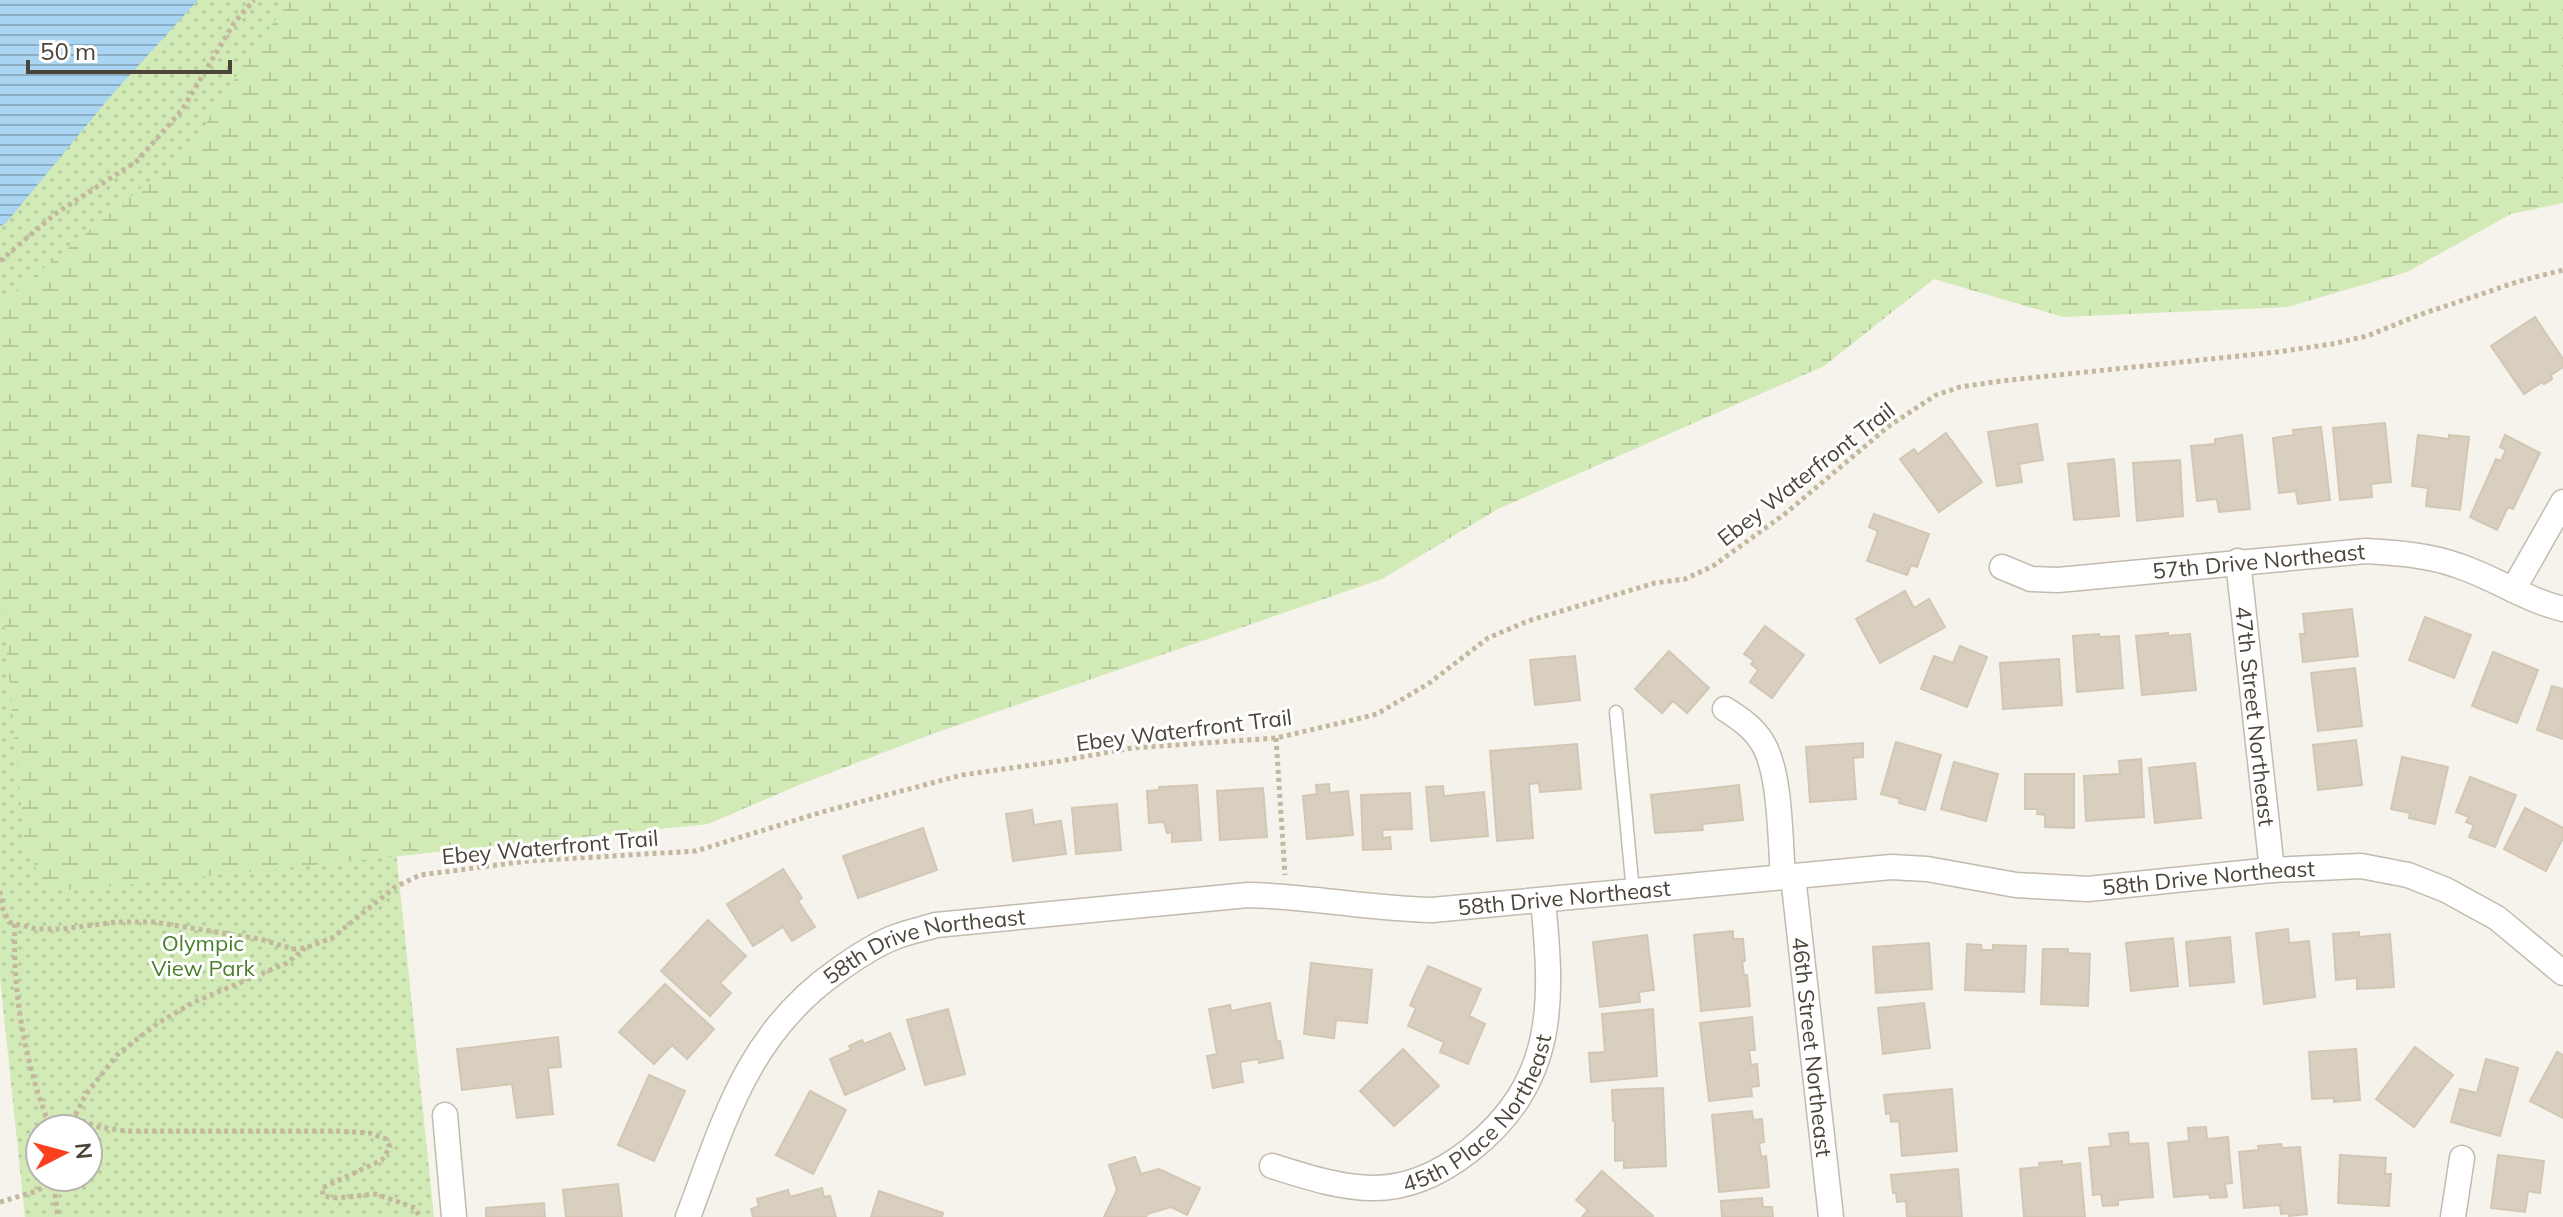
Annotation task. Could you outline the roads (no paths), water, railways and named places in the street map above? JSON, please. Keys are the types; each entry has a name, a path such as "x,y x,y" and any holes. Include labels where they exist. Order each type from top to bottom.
{"street":[{"path":"2513,590 2563,502"},
{"name":"57th Drive Northeast","path":"2002,567 2031,579 2058,580 2366,551 2410,553 2459,566 2563,609"},
{"name":"47th Street Northeast","path":"2238,561 2272,870"},
{"name":"46th Street Northeast","path":"1725,709 1750,726 1762,741 1773,773 1831,1217"},
{"name":"58th Drive Northeast","path":"688,1217 725,1118 750,1065 775,1027 817,985 860,954 895,937 936,925 1248,895 1284,896 1386,909 1432,910 1891,867 1927,869 2016,885 2088,889 2272,870 2361,866 2408,875 2446,890 2497,918 2563,973"},
{"name":"45th Place Northeast","path":"1272,1166 1320,1181 1373,1188 1408,1184 1450,1165 1489,1135 1516,1105 1540,1054 1548,1009 1549,961 1543,901"},
{"path":"445,1115 454,1217"},
{"path":"2453,1217 2462,1158"}],"lane":[{"path":"1616,712 1633,892"}],"water":[{"path":"0,0 198,0 110,97 6,223 0,226"}],"park label":[{"name":"Olympic View Park","path":"203,956"}]}
